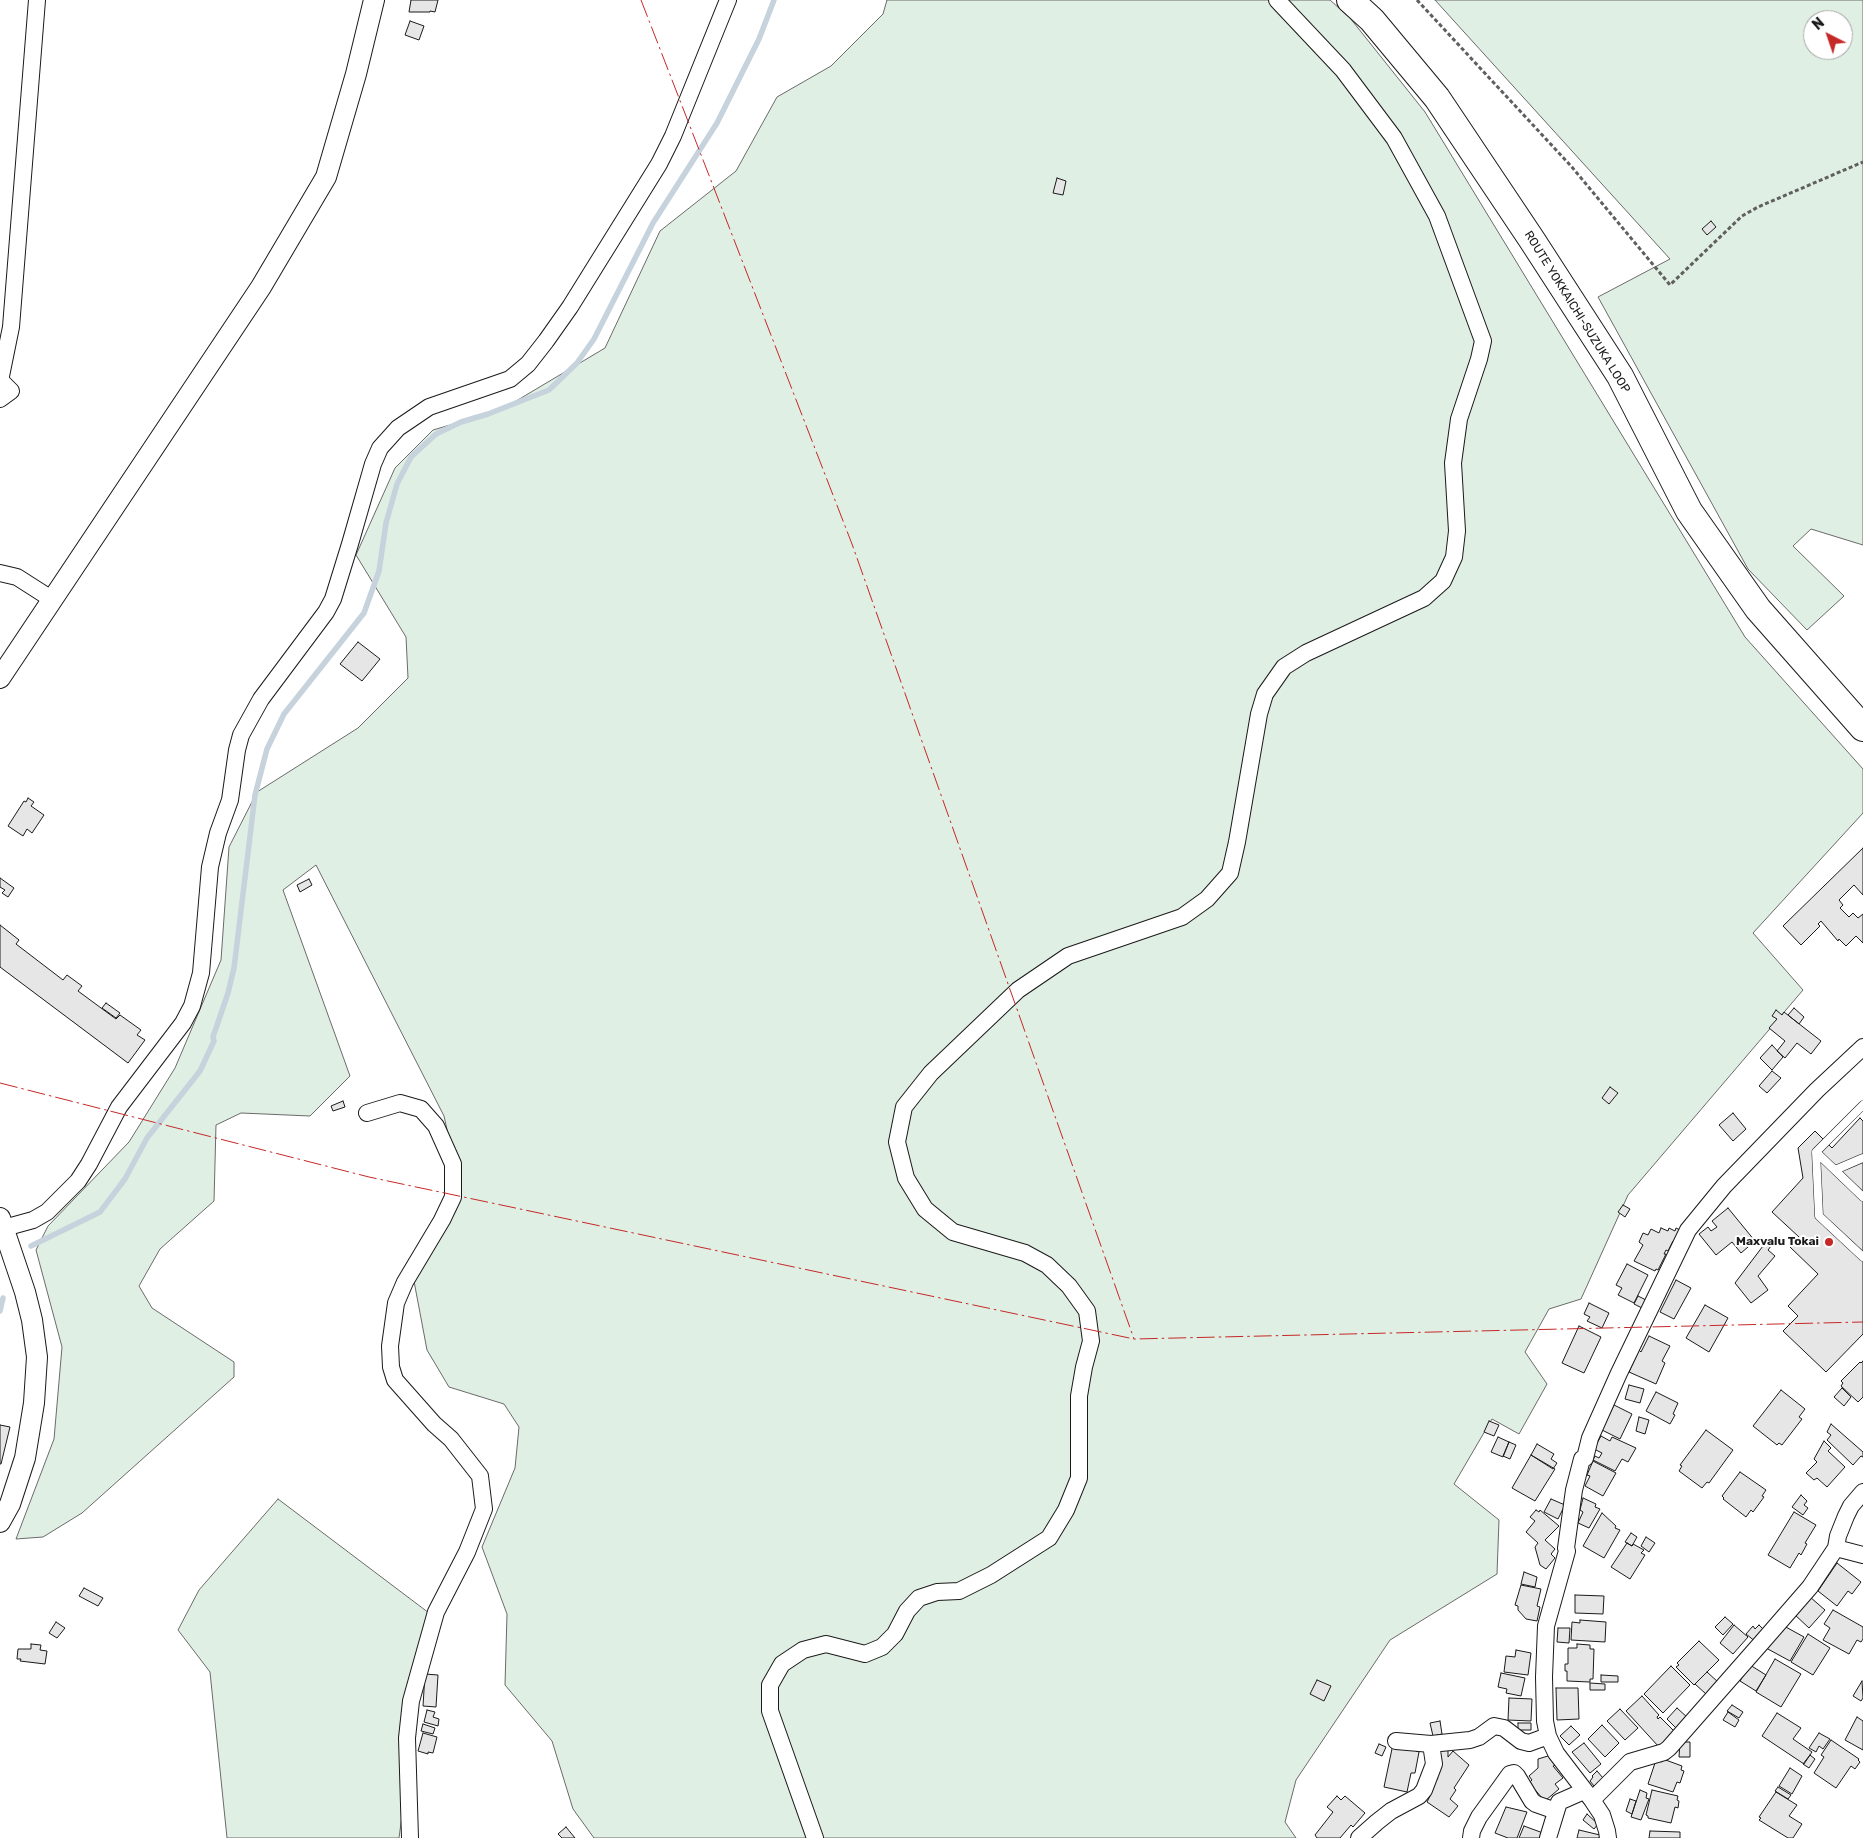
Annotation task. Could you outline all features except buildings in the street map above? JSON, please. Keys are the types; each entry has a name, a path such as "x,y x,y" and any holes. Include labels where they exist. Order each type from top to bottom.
{"main road":[{"name":"ROUTE YOKKAICHI-SUZUKA LOOP","path":"1350,0 1372,20 1437,98 1527,232 1620,376 1689,511 1758,609 1863,728"}],"street":[{"path":"0,399 11,391 0,380 11,327 37,0"},
{"path":"0,678 261,287 326,177 356,74 374,0"},
{"path":"0,1522 10,1504 25,1458 34,1403 37,1357 32,1320 25,1292 2,1223 33,1220 47,1212 78,1181 119,1107 183,1023 192,1006 201,973 210,867 218,833 230,800 241,735 261,699 326,612 350,544 372,464 380,448 398,428 429,408 510,379 528,364 546,341 659,164 673,136 728,0"},
{"path":"815,1838 770,1711 770,1685 782,1664 803,1650 826,1644 865,1654 882,1647 895,1634 907,1611 919,1598 937,1592 959,1591 991,1576 1048,1538 1066,1510 1079,1478 1079,1396 1091,1341 1087,1311 1069,1286 1048,1265 1024,1253 954,1232 925,1209 906,1178 897,1142 904,1107 931,1073 1018,990 1068,956 1182,917 1207,899 1230,873 1259,714 1265,694 1284,667 1306,653 1424,598 1443,582 1454,557 1457,531 1454,464 1459,419 1483,341 1437,216 1394,138 1343,70 1277,0"},
{"path":"0,573 17,577 53,600"},
{"path":"1608,1838 1602,1815 1556,1753 1548,1736 1545,1721 1546,1626 1567,1550 1574,1490 1582,1458 1585,1458 1590,1438 1619,1373 1688,1230 1724,1186 1863,1047"},
{"path":"367,1113 400,1102 421,1109 436,1126 453,1164 453,1197 442,1220 404,1282 396,1303 390,1346 391,1367 395,1380 434,1424 451,1439 480,1476 484,1509 467,1552 436,1612 411,1701 407,1738 410,1838"},
{"path":"1548,1838 1559,1802 1588,1795 1630,1762 1664,1752 1669,1748 1810,1587 1836,1548 1838,1536 1846,1516 1856,1499 1863,1492"},
{"path":"1836,1548 1863,1555"},
{"path":"1396,1740 1432,1744 1470,1740 1479,1737 1494,1726 1504,1728 1521,1741 1528,1743 1548,1736"},
{"path":"1359,1838 1391,1811 1419,1796 1424,1790 1434,1764 1432,1744"},
{"path":"1471,1838 1472,1831 1480,1817 1510,1774 1514,1773 1517,1776 1532,1801 1556,1811"}],"lane":[{"path":"1863,1105 1816,1152 1819,1216 1863,1257"},
{"path":"1816,1152 1863,1197"},
{"path":"1835,1170 1863,1158"}],"path":[{"path":"1417,0 1571,166 1670,285 1742,216 1758,207 1863,162"}],"green space":[{"path":"887,0 1330,0 1350,18 1425,112 1745,637 1863,769 1863,813 1753,933 1803,990 1628,1195 1581,1299 1549,1309 1525,1352 1547,1384 1519,1434 1492,1419 1454,1484 1499,1520 1497,1574 1390,1640 1296,1780 1285,1822 1296,1838 594,1838 573,1809 552,1741 505,1685 507,1614 482,1547 515,1468 519,1427 504,1404 449,1387 427,1350 410,1260 458,1179 444,1116 316,865 283,890 350,1076 310,1116 241,1113 216,1125 214,1201 160,1249 139,1286 152,1308 234,1362 234,1377 82,1513 43,1537 16,1539 54,1439 62,1347 36,1250 48,1226 129,1142 175,1068 221,960 229,847 257,792 358,728 408,678 406,637 356,555 395,468 433,430 501,410 605,348 660,231 736,171 777,97 831,66 883,14"},
{"path":"1435,0 1863,0 1863,545 1811,529 1793,546 1844,596 1807,630 1748,569 1598,297 1670,259"},
{"path":"278,1499 429,1613 399,1838 227,1838 210,1672 178,1630 199,1590"}],"waterway":[{"path":"31,1246 100,1212 125,1179 147,1138 200,1071 214,1041 213,1037 228,993 234,968 255,795 267,749 284,714 364,613 379,571 386,523 397,484 411,457 436,434 461,422 488,414 549,390 577,363 594,339 653,223 717,123 759,39 774,0"},
{"path":"0,1311 3,1298"}],"power":[{"path":"641,0 852,544 1134,1339"},
{"path":"0,1083 369,1177 1134,1339 1863,1322"}],"place":[{"name":"Maxvalu Tokai","path":"1829,1242"}]}
